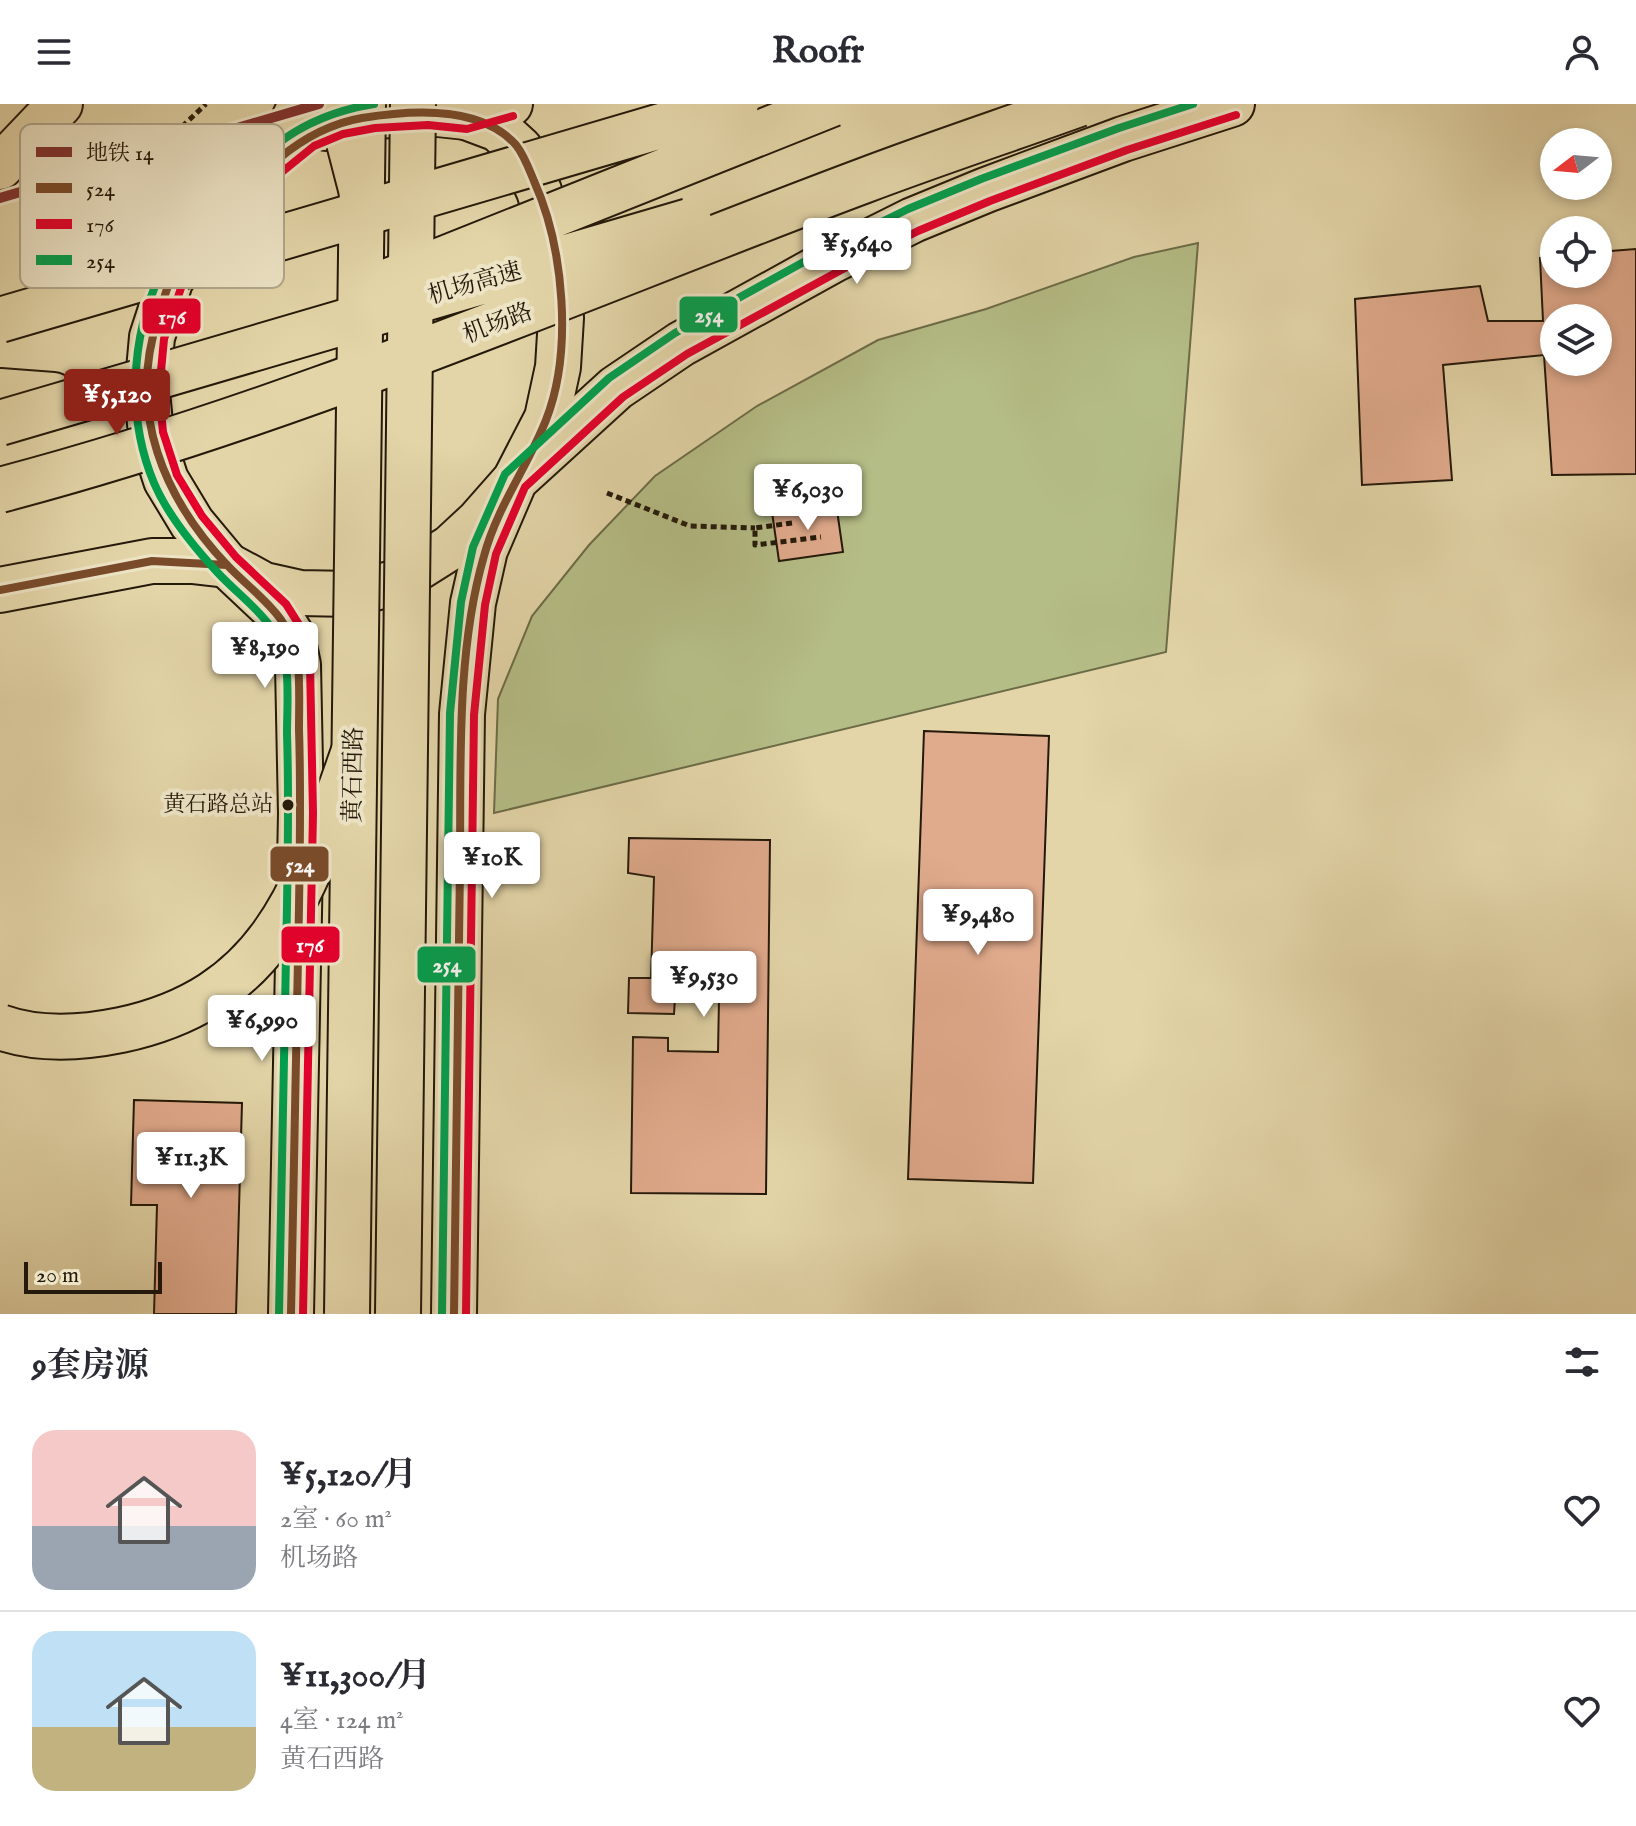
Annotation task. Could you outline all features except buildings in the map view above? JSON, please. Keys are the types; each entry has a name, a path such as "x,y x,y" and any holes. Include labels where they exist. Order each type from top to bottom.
{"main road":[{"path":"41,124 60,104"},
{"path":"284,137 301,104"},
{"path":"339,104 361,189"},
{"path":"361,189 363,104"},
{"name":"黄石西路","path":"398,1314 413,104"},
{"path":"284,155 308,136 340,122 510,104"},
{"path":"284,237 736,104"},
{"path":"0,409 248,332 414,272 832,104"},
{"name":"机场路","path":"0,490 91,466 296,399 865,180 1079,104"},
{"name":"机场高速","path":"0,423 1088,104"},
{"path":"0,590 152,561 227,565 264,585 300,593 351,594 394,583 451,547 515,480 616,388 681,344 835,259 942,208 1214,106"},
{"path":"454,1314 462,714 473,603 485,550 515,480 547,418 559,354 559,276 553,237 539,191 520,149 498,129 466,111"},
{"path":"0,167 20,146"},
{"name":"黄石西路","path":"347,1314 361,189"},
{"path":"0,320 109,288"},
{"path":"0,327 139,288"},
{"path":"168,288 152,337 147,392 151,434 166,480 192,523 227,565 276,611 292,636 298,665 299,884 291,1314"},
{"path":"0,391 53,395"},
{"path":"0,511 18,499 91,466"},
{"path":"0,1027 51,1037 92,1036 152,1023 188,1009 234,978 266,947 314,866 354,751"},
{"path":"299,884 339,870 364,870 401,875 458,892"}],"path":[{"path":"185,124 206,104"},
{"path":"47,288 51,313"},
{"path":"607,493 690,526 755,528 792,523"},
{"path":"755,528 755,545 821,537"}],"green space":[{"path":"1198,243 1166,652 494,813 498,699 532,616 589,545 655,476 757,406 878,340 986,309 1134,257"}],"metro line":[{"name":"14","path":"251,124 319,104"},
{"name":"14","path":"0,198 20,192"}],"transit line":[{"name":"254","path":"284,139 319,119 374,104"},
{"name":"254","path":"442,1314 450,713 461,602 473,547 505,474 609,378 675,333 829,248 908,209 981,179 1193,104"},
{"name":"524","path":"284,155 317,133 362,118 423,112 465,117 484,123 516,145 526,162 544,208 558,268 562,332 554,393 539,437 505,504 484,556 475,593 464,670 454,1314"},
{"name":"176","path":"466,1314 474,715 485,605 496,554 525,487 623,397 687,354 841,270 918,231 990,201 1127,150 1236,115"},
{"name":"176","path":"284,170 314,146 343,134 375,128 428,125 467,129 513,116"},
{"name":"254","path":"155,288 143,326 136,379 136,406 145,458 154,483 174,519 200,553 269,625 283,650 286,665 288,842 279,1314"},
{"name":"524","path":"168,288 149,354 147,387 157,452 170,483 205,540 281,620 294,646 298,663 300,841 291,1314"},
{"name":"176","path":"181,288 164,339 159,392 163,432 177,475 202,516 236,557 286,604 303,631 310,664 313,813 303,1314"},
{"name":"524","path":"0,590 152,561 227,565"}],"place":[{"name":"黄石路总站","path":"288,805"}]}
